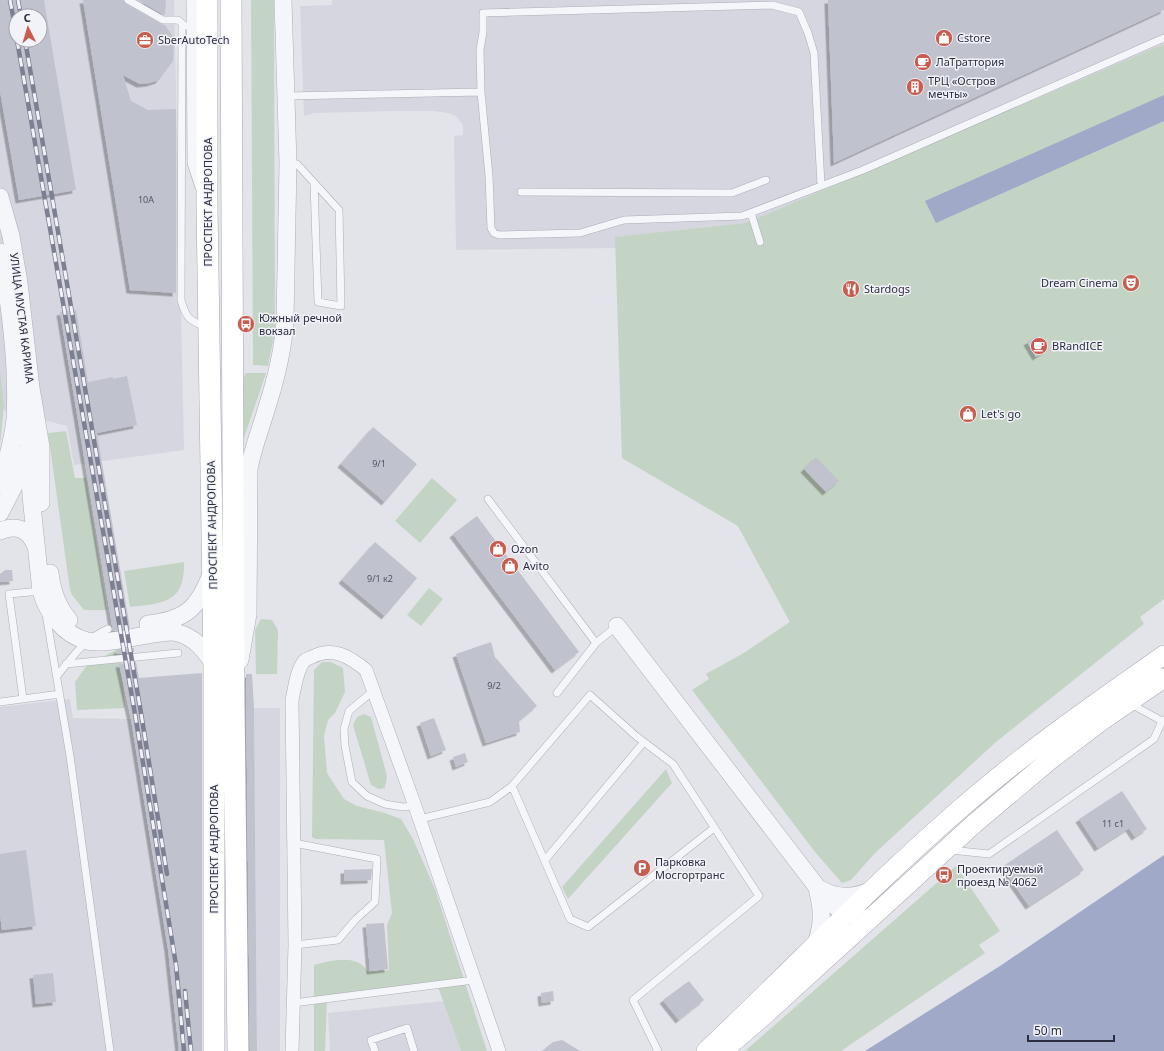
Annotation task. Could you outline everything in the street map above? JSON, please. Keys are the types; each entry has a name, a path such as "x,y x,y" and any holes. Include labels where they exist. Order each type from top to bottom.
{"main road":[{"name":"ПРОСПЕКТ АНДРОПОВА","path":"207,0 207,206 214,664 214,1051"},
{"name":"ПРОСПЕКТ АНДРОПОВА","path":"231,0 234,700 238,1051"},
{"path":"706,1051 815,947 872,890 960,808 1039,744 1164,655"},
{"path":"723,1051 769,1012 943,850 1050,760 1164,678"}],"street":[{"path":"193,0 194,163 207,206"},
{"path":"234,700 248,614 249,469 253,448 269,401 283,345 288,245 288,164 283,0"},
{"name":"УЛИЦА МУСТАЯ КАРИМА","path":"0,196 11,236 19,283 31,388 27,433"},
{"name":"УЛИЦА МУСТАЯ КАРИМА","path":"0,252 6,283 15,377 15,420 0,486"},
{"path":"15,377 27,433 23,479 36,549 43,598 56,620 66,630 87,641 109,641 177,632 199,643 214,664"},
{"path":"31,388 41,447 41,495 51,579 58,604 72,623 83,629 92,631 160,623 177,618 188,612 204,593 213,567"},
{"path":"0,486 11,480 23,479 35,485 41,495"},
{"path":"0,513 23,479"},
{"path":"0,531 16,529 24,530 32,538 36,549"},
{"path":"617,626 817,887 838,910 848,914 866,915 877,912"},
{"path":"292,1051 292,1002 295,945 292,700 296,678 305,661 321,652 334,652 353,660 366,670 416,806 499,1051"},
{"path":"817,887 830,895 845,898 861,895 872,890"},
{"path":"815,947 821,928 822,907 817,887"}],"lane":[{"path":"128,0 163,20 178,20 182,24 194,30"},
{"path":"821,185 814,53 808,33 799,12 772,5 483,13 483,32 480,50 481,92 489,176 491,228 494,233 580,233 624,220 742,216 863,170 1164,38"},
{"path":"182,24 181,300 187,317 197,324 209,328"},
{"path":"286,96 481,92"},
{"path":"288,164 297,164 339,210 341,306 318,302 314,183"},
{"path":"521,192 732,193 766,180"},
{"path":"751,213 760,242"},
{"path":"488,499 596,643"},
{"path":"23,699 9,594 43,598 60,694 110,1051"},
{"path":"557,693 596,643 617,626"},
{"path":"57,676 77,650 87,641 108,629"},
{"path":"66,664 178,653"},
{"path":"373,691 349,711 344,729 345,746 352,782 367,796 385,804 403,808 416,806"},
{"path":"0,702 60,694"},
{"path":"420,819 490,802 512,786 590,695 644,742 673,764 759,896 633,1000 658,1051"},
{"path":"943,850 989,854 1154,739 1163,720 1129,702"},
{"path":"544,860 644,742"},
{"path":"512,786 570,919 588,927 714,828"},
{"path":"294,843 377,859 375,902 356,919 338,940 295,945"},
{"path":"292,1002 474,980"},
{"path":"374,1051 371,1040 407,1028 414,1051"}],"shaded area":[{"path":"0,0 174,0 184,450 74,465 67,426 0,409"},
{"path":"332,0 1164,0 1164,599 1005,715 706,674 744,653 790,622 738,526 622,458 617,248 456,250 454,136 463,135 463,125 456,116 448,113 433,111 397,111 314,113 304,116 300,6 332,5"},
{"path":"70,699 73,718 131,719 168,949 179,1051 0,1051 0,707"},
{"path":"254,708 280,708 280,1051 257,1051"},
{"path":"444,1001 461,1051 330,1051 328,1013"}],"green space":[{"path":"251,0 274,0 275,331 268,366 253,365"},
{"path":"1164,44 1164,599 1140,617 1144,624 996,742 875,853 851,880 842,883 815,852 692,690 709,679 706,674 744,653 790,622 738,526 622,458 615,237 746,223"},
{"path":"0,371 4,405 0,445"},
{"path":"246,373 266,373 243,441 241,408 244,377"},
{"path":"66,431 75,478 86,478 107,610 84,610 72,595 70,590 48,433"},
{"path":"432,478 457,500 420,543 395,521"},
{"path":"184,562 181,586 170,598 162,602 130,607 124,571"},
{"path":"429,588 443,599 421,626 407,615"},
{"path":"261,619 272,620 278,630 277,674 256,674 255,630"},
{"path":"120,648 125,708 77,710 75,682 87,665"},
{"path":"322,662 331,662 343,668 345,692 335,713 328,720 324,736 327,773 344,799 357,806 385,813 401,819 413,839 435,889 487,1051 461,1051 437,984 327,999 325,1051 314,1051 314,965 336,960 351,960 363,966 368,972 389,970 387,925 392,913 384,840 316,839 312,837 314,670"},
{"path":"364,714 371,717 387,776 385,788 379,789 371,785 353,725 357,717"},
{"path":"666,769 672,783 568,899 562,887"},
{"path":"956,866 1000,931 979,945 985,953 841,1051 745,1051"}],"water":[{"path":"1164,95 1164,121 936,223 925,201"},
{"path":"1164,855 1164,1051 865,1051 1000,966"}],"building":[{"path":"0,0 44,0 45,8 8,8 8,48 48,48 48,24 76,190 19,200 0,91"},
{"path":"83,0 123,0 126,4 165,25 172,35 174,43 173,61 159,80 140,84 123,75 131,101 148,110 176,109 176,293 130,290"},
{"path":"138,0 166,0 165,15 164,15"},
{"name":"ТРЦ «Остров мечты»","path":"828,0 1164,0 1164,10 834,163"},
{"path":"76,310 88,382 127,376 137,425 97,433 130,628 113,631 60,312"},
{"path":"1037,336 1047,350 1036,357 1027,342"},
{"path":"373,427 417,464 385,502 341,464"},
{"path":"816,457 839,481 826,492 804,469"},
{"path":"477,516 579,652 555,670 453,534"},
{"path":"375,542 417,578 385,616 342,580"},
{"path":"5,570 12,570 13,581 0,582 0,574"},
{"path":"491,642 495,657 537,706 519,721 520,732 486,743 456,654"},
{"path":"134,648 134,652 117,654 117,650"},
{"path":"136,662 139,678 202,673 202,1051 179,1051 168,949 131,719 119,664"},
{"path":"246,674 252,674 254,708 257,1051 250,1051"},
{"path":"434,718 446,750 431,756 420,723"},
{"path":"465,753 468,762 456,767 453,757"},
{"path":"1122,791 1147,829 1135,837 1129,828 1098,848 1079,819"},
{"path":"1057,830 1084,870 1029,906 1002,867"},
{"path":"26,850 36,926 2,930 0,914 0,854"},
{"path":"372,869 371,880 344,881 344,870"},
{"path":"384,923 388,969 370,971 366,924"},
{"path":"53,973 56,1002 36,1004 33,975"},
{"path":"689,981 704,1000 679,1020 663,1000"},
{"path":"553,991 554,1001 542,1003 541,993"},
{"path":"562,1040 580,1051 542,1051 553,1042"}],"railway":[{"path":"10,0 12,8"},
{"path":"18,0 20,8"},
{"path":"18,48 135,714 176,965 184,1051"},
{"path":"26,48 141,713 167,874"},
{"path":"185,991 191,1051"}],"place":[{"name":"Cstore","path":"944,38"},
{"name":"SberAutoTech","path":"145,40"},
{"name":"ЛаТраттория","path":"923,62"},
{"name":"ТРЦ «Остров мечты»","path":"915,87"},
{"name":"Dream Cinema","path":"1131,283"},
{"name":"Stardogs","path":"851,289"},
{"name":"Южный речной вокзал","path":"246,324"},
{"name":"BRandICE","path":"1039,346"},
{"name":"Let's go","path":"968,414"},
{"name":"Ozon","path":"498,549"},
{"name":"Avito","path":"510,566"},
{"name":"Парковка Мосгортранс","path":"642,868"},
{"name":"Проектируемый проезд № 4062","path":"944,875"}]}
